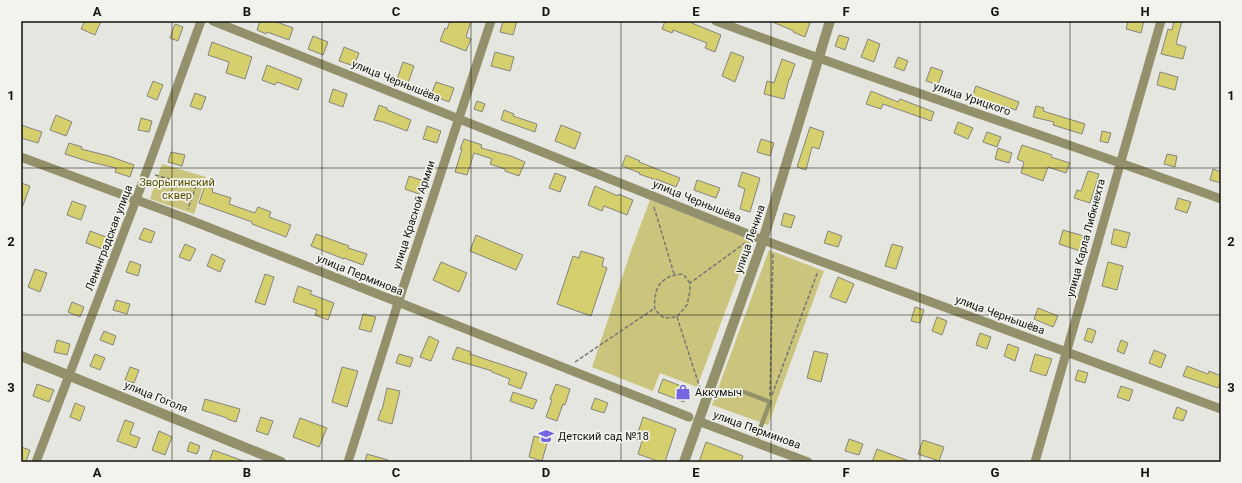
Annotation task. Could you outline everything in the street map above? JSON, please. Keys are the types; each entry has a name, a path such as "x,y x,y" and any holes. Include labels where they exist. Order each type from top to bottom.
{"street":[{"name":"Ленинградская улица","path":"36,462 136,200 201,21"},
{"name":"улица Чернышёва","path":"213,21 773,244 1221,409"},
{"name":"улица Красной Армии","path":"348,462 398,303 491,21"},
{"name":"улица Урицкого","path":"716,21 819,59 1119,162 1221,199"},
{"name":"улица Ленина","path":"684,462 694,419 759,238 819,59 830,21"},
{"name":"улица Карла Либкнехта","path":"1035,462 1067,353 1119,162 1161,21"},
{"name":"улица Перминова","path":"21,157 185,218 694,419 808,462"},
{"name":"улица Гоголя","path":"21,356 281,462"}],"lane":[{"path":"744,392 770,402 755,442"}],"path":[{"path":"146,172 196,186 185,218"},
{"path":"651,195 674,274"},
{"path":"690,283 759,238"},
{"path":"770,402 773,244"},
{"path":"770,402 822,261"},
{"path":"674,274 683,274 690,283 687,305 677,317 664,318 655,310 655,292 663,280 674,274"},
{"path":"565,368 655,308"},
{"path":"677,317 700,388"}],"green space":[{"name":"Зворыгинский сквер","path":"162,164 206,177 194,214 150,199"},
{"path":"650,200 752,240 697,387 660,373 653,391 592,367 632,248"},
{"path":"769,250 824,271 768,425 712,405"}],"building":[{"path":"85,21 101,21 95,35 81,29"},
{"path":"260,21 274,21 293,28 289,40 257,30"},
{"path":"450,21 471,21 466,37 471,39 466,51 440,41 445,28 447,29"},
{"path":"503,21 517,21 513,35 500,32"},
{"path":"665,21 687,21 721,35 715,52 705,48 707,43 673,30 672,33 662,29"},
{"path":"770,21 804,21 810,23 805,37"},
{"path":"1128,21 1144,21 1141,33 1126,29"},
{"path":"1174,21 1182,21 1176,44 1186,47 1183,59 1161,54 1168,29 1172,30"},
{"path":"175,24 183,27 178,41 170,38"},
{"path":"839,35 849,38 845,50 835,46"},
{"path":"313,36 328,42 323,55 308,49"},
{"path":"868,39 880,44 874,62 861,57"},
{"path":"212,42 252,57 245,79 226,73 229,62 208,55"},
{"path":"344,47 359,53 354,66 339,61"},
{"path":"495,52 514,57 510,71 491,66"},
{"path":"731,52 744,57 735,82 722,76"},
{"path":"898,57 908,61 904,71 894,67"},
{"path":"782,59 795,64 789,79 784,99 764,94 767,81 774,83"},
{"path":"403,62 414,66 407,86 396,82"},
{"path":"267,65 302,79 298,90 277,82 275,85 262,80"},
{"path":"931,67 943,71 938,85 926,81"},
{"path":"1160,72 1178,77 1175,90 1157,85"},
{"path":"153,81 163,85 157,100 147,96"},
{"path":"436,82 454,88 449,102 431,95"},
{"path":"976,86 1019,102 1016,110 1004,106 1003,108 972,97"},
{"path":"333,89 347,94 343,107 329,102"},
{"path":"871,91 898,102 900,99 934,112 931,121 883,104 881,109 866,104"},
{"path":"195,93 206,97 201,110 190,106"},
{"path":"477,101 485,104 482,112 474,109"},
{"path":"379,105 411,120 407,131 374,120"},
{"path":"1036,106 1044,108 1043,111 1085,124 1082,134 1053,125 1054,122 1033,117"},
{"path":"504,110 514,114 513,116 537,124 535,132 501,120"},
{"path":"56,115 72,122 66,136 50,130"},
{"path":"141,118 152,121 149,132 138,130"},
{"path":"958,122 973,128 968,139 954,133"},
{"path":"21,125 42,132 38,143 21,138"},
{"path":"561,125 581,133 575,149 555,141"},
{"path":"427,126 441,131 437,143 423,139"},
{"path":"810,127 824,132 819,149 812,147 806,170 797,167"},
{"path":"1102,131 1111,133 1108,143 1100,141"},
{"path":"987,132 1001,137 997,147 983,142"},
{"path":"464,139 482,145 481,148 511,156 525,162 519,176 490,164 492,159 474,153 467,175 455,172 462,149 460,149"},
{"path":"761,139 774,143 770,156 757,152"},
{"path":"69,143 82,147 81,149 109,156 134,165 130,177 115,172 116,168 65,154"},
{"path":"1022,145 1070,163 1066,173 1048,167 1043,181 1021,173 1024,162 1017,159"},
{"path":"998,148 1012,153 1009,163 995,159"},
{"path":"171,152 185,155 182,166 168,162"},
{"path":"1167,154 1177,156 1175,167 1164,164"},
{"path":"626,155 640,161 639,162 680,178 676,187 639,174 640,173 622,166"},
{"path":"1213,169 1221,172 1221,183 1210,180"},
{"path":"1088,171 1099,174 1090,203 1074,198 1077,190 1081,191"},
{"path":"742,172 760,178 750,212 740,209 745,189 738,186"},
{"path":"555,173 566,177 560,192 549,188"},
{"path":"409,176 424,181 419,194 405,189"},
{"path":"697,180 720,188 716,198 694,190"},
{"path":"21,183 30,186 22,208 21,208"},
{"path":"205,186 213,189 212,192 231,198 229,204 255,213 258,207 271,212 269,217 291,225 286,237 252,224 252,222 199,203"},
{"path":"595,186 618,196 618,194 633,200 627,215 604,206 602,211 588,205"},
{"path":"1178,198 1191,202 1187,213 1175,209"},
{"path":"72,201 86,206 81,220 67,215"},
{"path":"784,213 795,216 791,228 781,225"},
{"path":"144,228 155,232 151,243 139,239"},
{"path":"1114,229 1130,233 1126,248 1111,244"},
{"path":"1063,230 1084,236 1080,251 1059,244"},
{"path":"90,231 109,238 105,250 86,243"},
{"path":"828,231 842,236 838,247 824,243"},
{"path":"316,234 349,246 348,248 367,254 363,265 311,246"},
{"path":"476,235 523,255 516,270 470,251"},
{"path":"185,244 196,249 190,261 179,257"},
{"path":"892,244 903,247 896,269 885,266"},
{"path":"581,251 604,258 602,266 607,268 591,316 557,304 573,256 579,258"},
{"path":"212,254 225,260 220,272 207,266"},
{"path":"130,261 141,265 138,276 126,272"},
{"path":"441,262 467,273 459,292 433,280"},
{"path":"1108,262 1123,266 1117,290 1102,286"},
{"path":"35,269 47,273 40,292 28,287"},
{"path":"265,274 274,277 265,305 255,302"},
{"path":"838,277 854,284 846,303 830,297"},
{"path":"298,286 312,291 310,294 334,303 328,320 315,315 317,310 293,302"},
{"path":"116,300 130,304 127,314 113,310"},
{"path":"72,302 84,307 80,317 68,312"},
{"path":"915,307 924,310 920,323 911,321"},
{"path":"1038,308 1058,316 1053,327 1034,319"},
{"path":"363,314 376,317 371,332 359,329"},
{"path":"937,317 947,321 942,335 932,331"},
{"path":"1088,328 1096,331 1092,343 1084,340"},
{"path":"104,331 116,336 113,345 100,340"},
{"path":"980,333 991,337 987,349 976,345"},
{"path":"429,336 439,341 431,361 420,357"},
{"path":"57,340 70,344 67,355 54,352"},
{"path":"1121,340 1128,343 1124,354 1117,351"},
{"path":"1008,344 1019,348 1015,361 1004,356"},
{"path":"457,347 471,352 470,354 527,373 521,389 508,384 510,379 492,371 452,359"},
{"path":"1154,350 1166,355 1161,368 1149,363"},
{"path":"814,351 828,354 821,382 807,378"},
{"path":"95,354 105,358 100,370 90,366"},
{"path":"399,354 413,358 410,367 396,363"},
{"path":"1035,354 1052,359 1046,376 1030,371"},
{"path":"1187,366 1208,374 1209,371 1221,376 1218,388 1183,376"},
{"path":"130,367 139,370 134,383 125,380"},
{"path":"342,367 358,371 347,407 332,402"},
{"path":"1078,370 1088,373 1085,383 1075,380"},
{"path":"663,379 689,389 684,402 658,392"},
{"path":"37,384 54,390 49,402 33,396"},
{"path":"556,384 570,389 565,405 563,404 557,421 546,417 552,400 550,399"},
{"path":"1121,386 1133,390 1129,401 1117,397"},
{"path":"387,388 400,391 392,424 378,420"},
{"path":"513,392 537,400 533,409 510,401"},
{"path":"595,398 608,403 604,413 591,409"},
{"path":"205,399 240,409 236,422 202,410"},
{"path":"75,403 85,407 80,421 70,417"},
{"path":"1177,407 1187,411 1183,421 1173,418"},
{"path":"261,417 273,421 268,435 256,431"},
{"path":"643,417 676,429 665,462 660,462 638,454 642,441 636,439"},
{"path":"300,418 327,428 319,447 293,437"},
{"path":"125,420 134,423 130,434 140,438 136,448 117,441"},
{"path":"159,431 172,437 165,455 152,450"},
{"path":"534,436 548,440 542,461 529,457"},
{"path":"849,439 863,444 859,455 845,451"},
{"path":"923,440 944,447 939,461 918,454"},
{"path":"190,442 200,446 197,454 187,451"},
{"path":"706,442 743,456 741,462 699,462"},
{"path":"21,447 30,450 26,462 21,462"},
{"path":"877,449 909,461 909,462 872,462"},
{"path":"213,450 244,461 244,462 209,462"},
{"path":"367,454 388,460 388,462 365,462"}],"place":[{"name":"Аккумыч","path":"683,392"},
{"name":"Детский сад №18","path":"546,436"}]}
